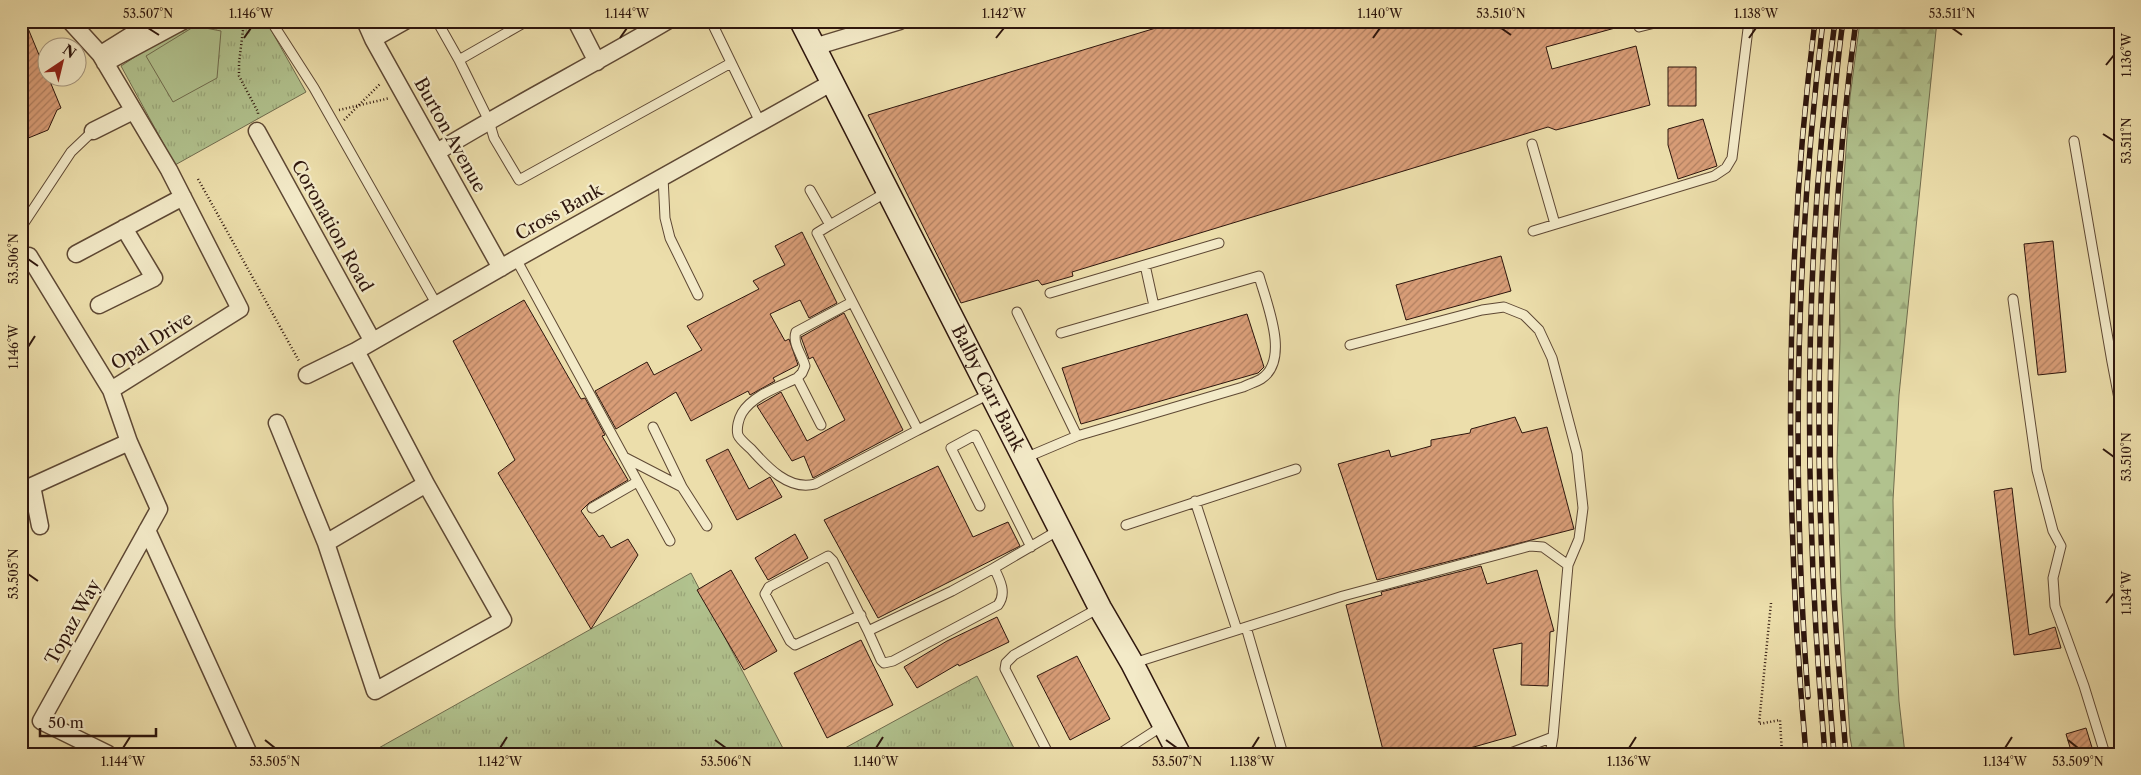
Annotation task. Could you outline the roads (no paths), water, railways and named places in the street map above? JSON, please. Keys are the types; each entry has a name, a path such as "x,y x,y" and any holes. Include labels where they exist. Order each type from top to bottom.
{"street":[{"name":"Opal Drive","path":"28,256 111,390 240,309 169,170 102,58 70,21"},
{"path":"102,58 154,21"},
{"path":"102,58 183,21"},
{"name":"Burton Avenue","path":"365,21 501,268"},
{"path":"374,39 405,21"},
{"path":"576,21 597,62"},
{"path":"437,152 489,120 597,62 667,21"},
{"name":"Balby Carr Bank","path":"800,21 1062,529 1100,608 1132,663 1179,754"},
{"path":"814,47 900,21"},
{"name":"Cross Bank","path":"307,375 356,352 372,340 831,83"},
{"path":"93,131 133,111"},
{"name":"Coronation Road","path":"257,131 372,340"},
{"path":"76,254 183,197"},
{"path":"99,306 154,278 124,228"},
{"path":"276,423 326,543 375,691 503,620 426,484 356,352"},
{"name":"Topaz Way","path":"108,754 42,721 159,509 129,442 111,390"},
{"path":"40,526 32,486 129,442"},
{"path":"326,543 426,484"},
{"path":"147,530 249,754"}],"lane":[{"path":"271,21 328,113 437,305"},
{"path":"437,21 489,120 494,138 519,180 731,63"},
{"path":"459,60 527,21"},
{"path":"711,21 760,122"},
{"path":"1639,27 1663,21"},
{"path":"1532,231 1714,176 1726,168 1732,158 1748,21"},
{"path":"22,226 71,152 93,131"},
{"path":"2074,141 2116,362 2120,404"},
{"path":"1532,144 1555,224"},
{"path":"663,177 665,218 670,238 698,295"},
{"path":"810,190 830,225"},
{"path":"887,192 817,233 918,430"},
{"path":"1050,293 1220,243"},
{"path":"516,259 670,541"},
{"path":"1145,265 1154,306"},
{"path":"1025,458 1077,436 1243,387 1262,378 1272,366 1276,354 1276,340 1259,276 1061,333"},
{"path":"2013,298 2036,470 2053,531 2061,546 2053,578 2055,606 2084,686 2105,754"},
{"path":"852,302 796,332 794,338 805,366 802,373 797,378 748,404 738,424 738,434 764,463 790,482 806,486 815,484 991,393"},
{"path":"1350,345 1482,310 1504,307 1524,315 1539,330 1552,358 1577,453 1583,508 1578,539 1568,565 1550,754"},
{"path":"1017,312 1077,436"},
{"path":"797,378 821,426"},
{"path":"653,427 682,487 707,526"},
{"path":"980,506 951,448 975,435 1031,547"},
{"path":"624,456 682,487"},
{"path":"1126,524 1296,469"},
{"path":"592,508 637,482"},
{"path":"1195,501 1241,628 1283,754"},
{"path":"868,631 952,591 1062,529"},
{"path":"1132,663 1342,596 1530,546 1543,547 1568,565"},
{"path":"861,615 794,645 765,594 769,587 828,556 833,560 861,615 881,660 884,663 893,661 998,605 1002,600 1003,592 994,568"},
{"path":"1058,754 1047,752 1005,668 1006,663 1014,655 1100,608"},
{"path":"1119,754 1164,725"},
{"path":"1508,754 1553,737"}],"railway":[{"path":"1806,754 1794,571 1791,388 1797,204 1815,21"},
{"path":"1808,697 1799,528 1799,359 1807,189 1823,21"},
{"path":"1825,754 1813,572 1810,480 1810,387 1817,203 1824,111 1835,21"},
{"path":"1834,754 1828,680 1821,533 1819,385 1824,238 1838,57 1843,21"},
{"path":"1846,754 1833,569 1830,432 1832,294 1836,226 1841,157 1856,21"}]}
